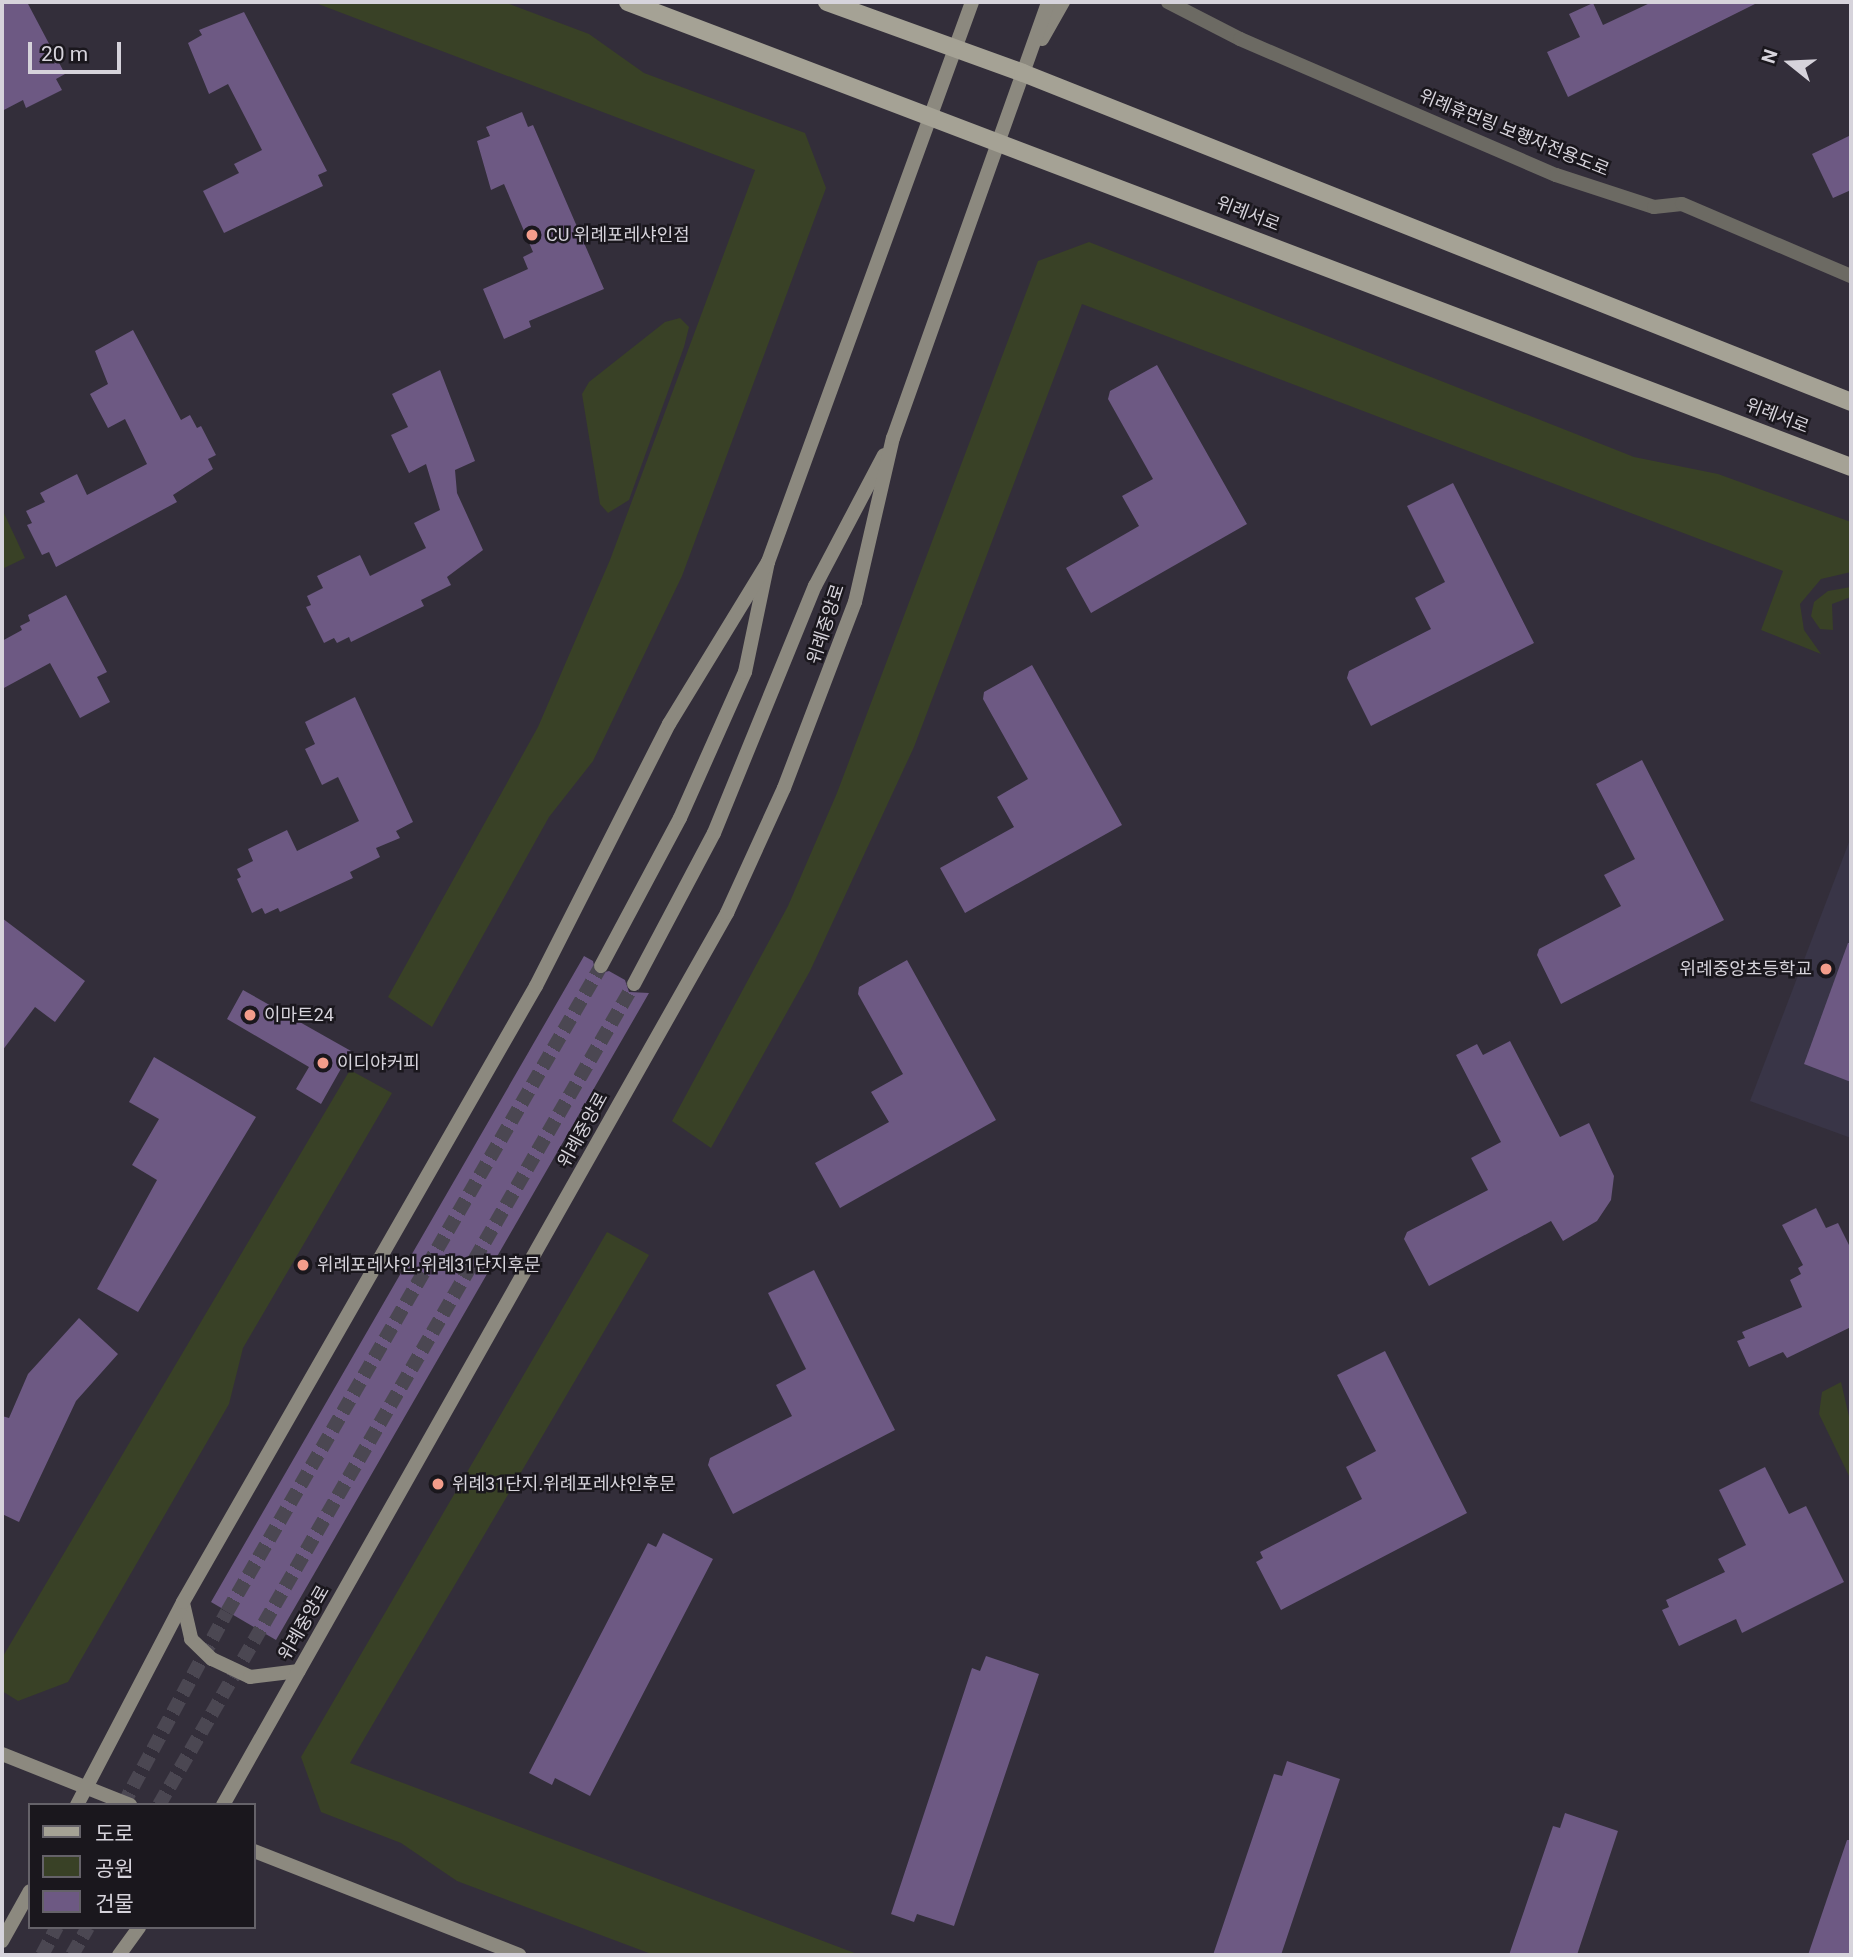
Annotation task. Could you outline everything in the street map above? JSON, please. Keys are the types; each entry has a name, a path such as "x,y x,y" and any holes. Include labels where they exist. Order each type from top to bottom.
{"main road":[{"name":"위례서로","path":"628,2 1851,467"},
{"path":"827,2 1023,74 1851,402"},
{"path":"601,966 680,818 745,673 768,562 933,116 972,2"},
{"path":"955,50 983,2"},
{"name":"위례중앙로","path":"224,1803 727,913 828,681 855,602 893,438 1048,2"},
{"name":"위례중앙로","path":"1023,74 1063,2"},
{"name":"위례중앙로","path":"634,984 714,833 815,586 893,438"},
{"path":"78,1803 183,1602 536,986 670,724 768,562"},
{"path":"183,1602 191,1639 212,1658 250,1677 299,1671"},
{"path":"2,1754 126,1803"},
{"path":"256,1852 519,1955"},
{"path":"2,1941 28,1895"},
{"path":"119,1955 138,1929"}],"street":[{"name":"위례휴먼링 보행자전용도로","path":"1174,4 1240,39 1556,175 1654,206 1682,204 1851,276"}],"shaded area":[{"name":"위례중앙초등학교","path":"1851,837 1851,1138 1750,1101"}],"green space":[{"path":"313,2 504,2 589,34 644,73 805,133 826,188 682,576 593,761 549,817 432,1027 388,997 538,727 610,560 755,170"},
{"path":"1089,242 1634,457 1718,474 1851,522 1851,572 1821,579 1800,604 1804,630 1821,654 1761,630 1783,571 1082,304 914,747 810,971 711,1148 672,1121 788,906 837,793 1038,261"},
{"path":"680,318 689,327 684,347 629,500 608,513 600,504 582,394 589,382 665,322"},
{"path":"2,509 25,558 2,569"},
{"path":"1851,587 1851,597 1832,604 1833,630 1820,629 1811,616 1814,602 1828,591"},
{"path":"350,1070 392,1093 243,1348 229,1404 68,1682 18,1701 2,1691 2,1658"},
{"path":"607,1232 649,1255 350,1763 860,1955 654,1955 457,1881 401,1843 321,1812 301,1757"},
{"path":"1841,1382 1851,1425 1851,1480 1819,1414 1822,1392"}],"building":[{"path":"2,2 27,2 65,74 56,79 62,90 26,108 23,100 2,111"},
{"path":"1652,2 1759,2 1568,97 1547,52 1580,37 1569,14 1593,3 1603,25"},
{"path":"244,12 327,171 318,175 323,186 224,233 203,191 239,173 234,164 262,150 228,84 209,94 188,43 202,35 199,30"},
{"path":"522,112 528,127 533,125 604,289 529,321 531,327 504,339 483,289 528,269 523,257 533,252 504,184 491,190 477,141 490,136 486,127"},
{"path":"1851,135 1851,190 1833,198 1812,154"},
{"path":"133,330 181,420 190,415 197,428 201,426 216,455 208,459 213,469 173,495 177,502 56,567 49,552 42,555 27,525 32,523 26,511 45,502 40,493 77,474 87,495 147,464 125,419 108,428 90,394 108,384 95,351"},
{"path":"1157,365 1247,524 1091,613 1066,568 1139,526 1122,496 1153,479 1108,399 1110,391"},
{"path":"440,370 475,461 455,470 457,493 483,550 447,577 451,585 421,600 424,606 351,642 349,637 337,643 334,638 324,643 306,607 311,605 307,596 323,588 317,576 360,555 370,576 426,548 414,523 440,510 426,464 409,473 391,435 408,427 392,394"},
{"path":"1453,483 1534,643 1371,726 1347,678 1349,671 1431,629 1415,598 1445,582 1407,506"},
{"path":"66,595 107,672 97,677 110,702 80,718 50,663 2,689 2,641 22,630 20,626 30,621 28,615"},
{"path":"1032,665 1122,825 965,913 940,868 1014,827 997,797 1028,779 983,699 984,692"},
{"path":"355,697 413,822 396,831 400,838 376,848 380,857 350,872 353,878 280,912 278,908 265,914 262,908 252,913 237,879 241,877 237,869 253,861 248,849 287,830 297,851 359,821 338,777 322,785 305,749 315,744 305,722"},
{"path":"1642,760 1724,920 1561,1004 1537,955 1539,949 1621,906 1604,875 1635,859 1596,784"},
{"path":"2,918 85,981 55,1022 35,1007 2,1051"},
{"path":"1848,943 1851,943 1851,1082 1804,1064"},
{"path":"584,956 593,961 596,974 609,971 625,980 629,992 649,993 276,1640 211,1602"},
{"path":"907,960 996,1120 840,1208 815,1163 889,1122 871,1092 903,1074 858,994 859,987"},
{"path":"243,990 351,1051 321,1104 296,1089 309,1067 227,1019"},
{"path":"1510,1041 1560,1137 1589,1123 1614,1176 1611,1200 1597,1221 1563,1241 1551,1221 1429,1286 1404,1239 1407,1232 1488,1190 1471,1158 1501,1142 1456,1055 1477,1044 1483,1055"},
{"path":"154,1057 256,1117 138,1312 97,1289 157,1180 132,1165 159,1119 129,1102"},
{"path":"1816,1208 1826,1228 1838,1223 1851,1249 1851,1327 1787,1358 1783,1352 1749,1367 1737,1341 1745,1338 1742,1332 1802,1307 1790,1280 1801,1274 1798,1268 1803,1265 1782,1225"},
{"path":"814,1270 895,1430 733,1514 708,1465 710,1458 792,1416 776,1385 806,1369 768,1293"},
{"path":"79,1318 118,1354 76,1401 19,1522 2,1514 2,1416 9,1418 28,1374"},
{"path":"1385,1351 1467,1513 1281,1610 1256,1562 1263,1558 1260,1552 1362,1499 1346,1467 1376,1451 1337,1375"},
{"path":"1765,1467 1789,1514 1806,1506 1844,1582 1742,1633 1736,1619 1679,1646 1662,1610 1669,1607 1666,1600 1725,1572 1718,1559 1746,1545 1719,1490"},
{"path":"663,1533 713,1559 590,1796 555,1778 552,1785 529,1773 648,1543 656,1547"},
{"path":"986,1656 1039,1674 954,1926 917,1914 914,1922 891,1914 972,1668 980,1671"},
{"path":"1287,1761 1340,1779 1281,1955 1213,1955 1274,1774 1282,1776"},
{"path":"1565,1813 1618,1831 1577,1955 1509,1955 1553,1826 1560,1828"},
{"path":"1847,1840 1851,1840 1851,1955 1808,1955"}],"tunnel":[{"path":"124,1803 227,1612 601,966"},
{"path":"160,1803 634,984"},
{"path":"42,1955 56,1929"},
{"path":"72,1955 87,1929"}],"place":[{"name":"CU 위례포레샤인점","path":"532,235"},
{"name":"위례중앙초등학교","path":"1826,969"},
{"name":"이마트24","path":"250,1015"},
{"name":"이디야커피","path":"323,1063"},
{"name":"위례포레샤인.위례31단지후문","path":"303,1265"},
{"name":"위례31단지.위례포레샤인후문","path":"438,1484"}]}
